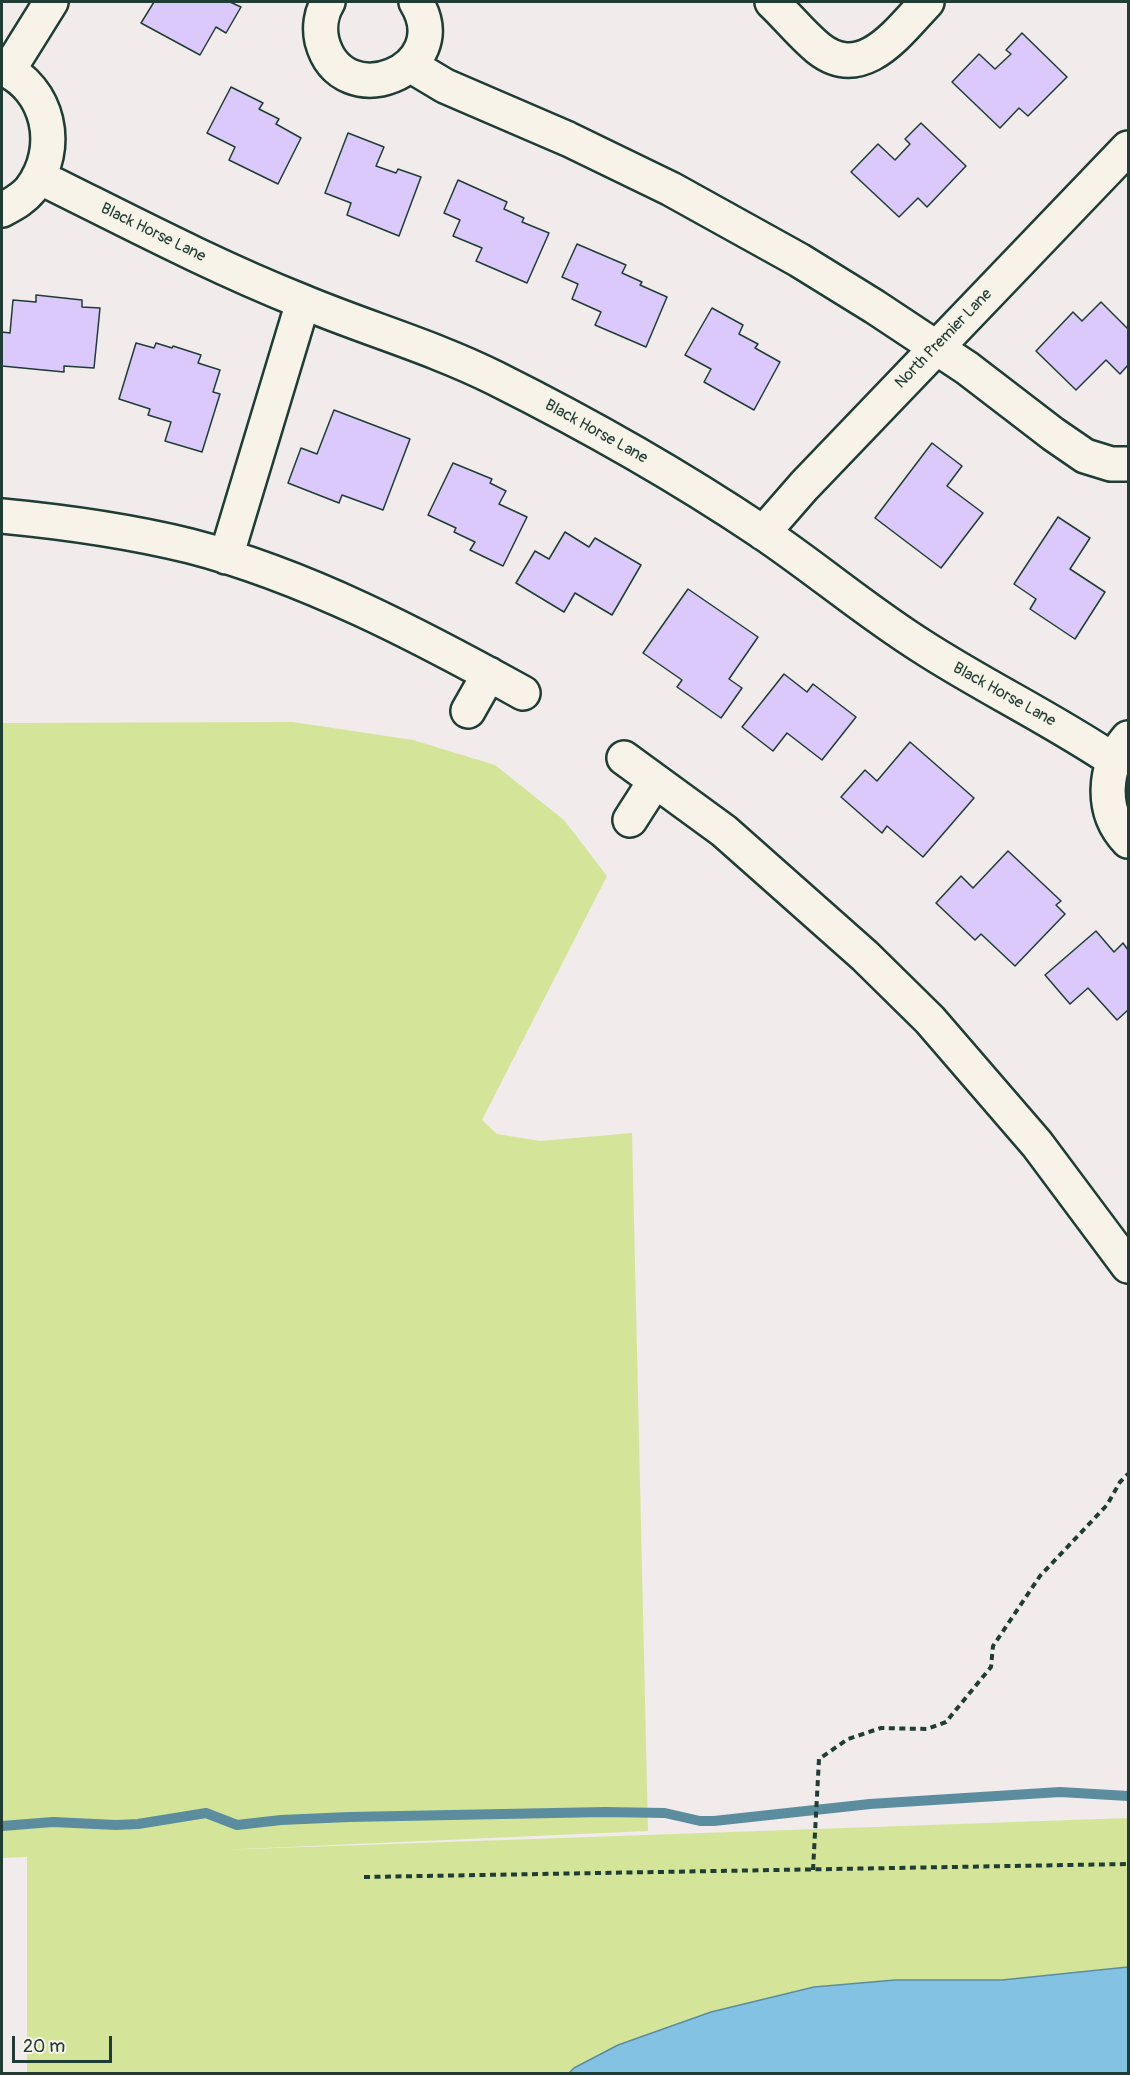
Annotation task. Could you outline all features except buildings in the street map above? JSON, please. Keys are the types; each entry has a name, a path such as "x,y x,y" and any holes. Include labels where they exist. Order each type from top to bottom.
{"street":[{"path":"2,210 22,198 39,177 45,162 49,137 44,110 26,85 5,69 51,2"},
{"path":"328,2 323,12 321,34 328,56 345,74 375,81 388,79 410,65 420,50 425,30 424,20 416,2"},
{"path":"772,2 819,49 834,57 851,60 867,57 882,48 927,2"},
{"path":"410,65 445,86 568,140 671,189 875,307 967,368 1085,456 1111,464 1128,465"},
{"name":"North Premier Lane","path":"763,532 935,348 1128,148"},
{"name":"Black Horse Lane","path":"39,177 223,268 303,302 418,344 493,377 585,425 668,472 763,532 921,646 987,687 1070,731 1121,749"},
{"path":"226,557 303,302"},
{"path":"2,516 135,534 191,546 226,557 339,600 410,633 524,693"},
{"path":"468,711 489,674"},
{"path":"1121,749 1108,779 1108,795 1118,827 1128,841"},
{"path":"624,759 724,831 865,956 930,1020 1037,1144 1126,1257"},
{"path":"630,820 655,781"}],"path":[{"path":"813,1870 819,1759 848,1739 881,1728 927,1729 946,1722 991,1667 993,1646 1040,1576 1107,1505 1120,1482 1128,1474"},
{"path":"364,1878 1128,1864"}],"green space":[{"path":"293,722 413,740 495,765 564,820 607,876 482,1120 497,1134 540,1141 632,1133 648,1831 220,1850 1128,1818 1128,2073 27,2073 27,1857 2,1858 2,723"}],"water":[{"path":"1128,1967 1128,2073 569,2073 574,2068 618,2045 711,2012 814,1987 895,1980 1002,1980"}],"waterway":[{"path":"2,1826 53,1822 138,1824 206,1813 237,1825 281,1820 349,1817 605,1812 665,1813 700,1821 714,1821 870,1804 1060,1792 1128,1796"}]}
